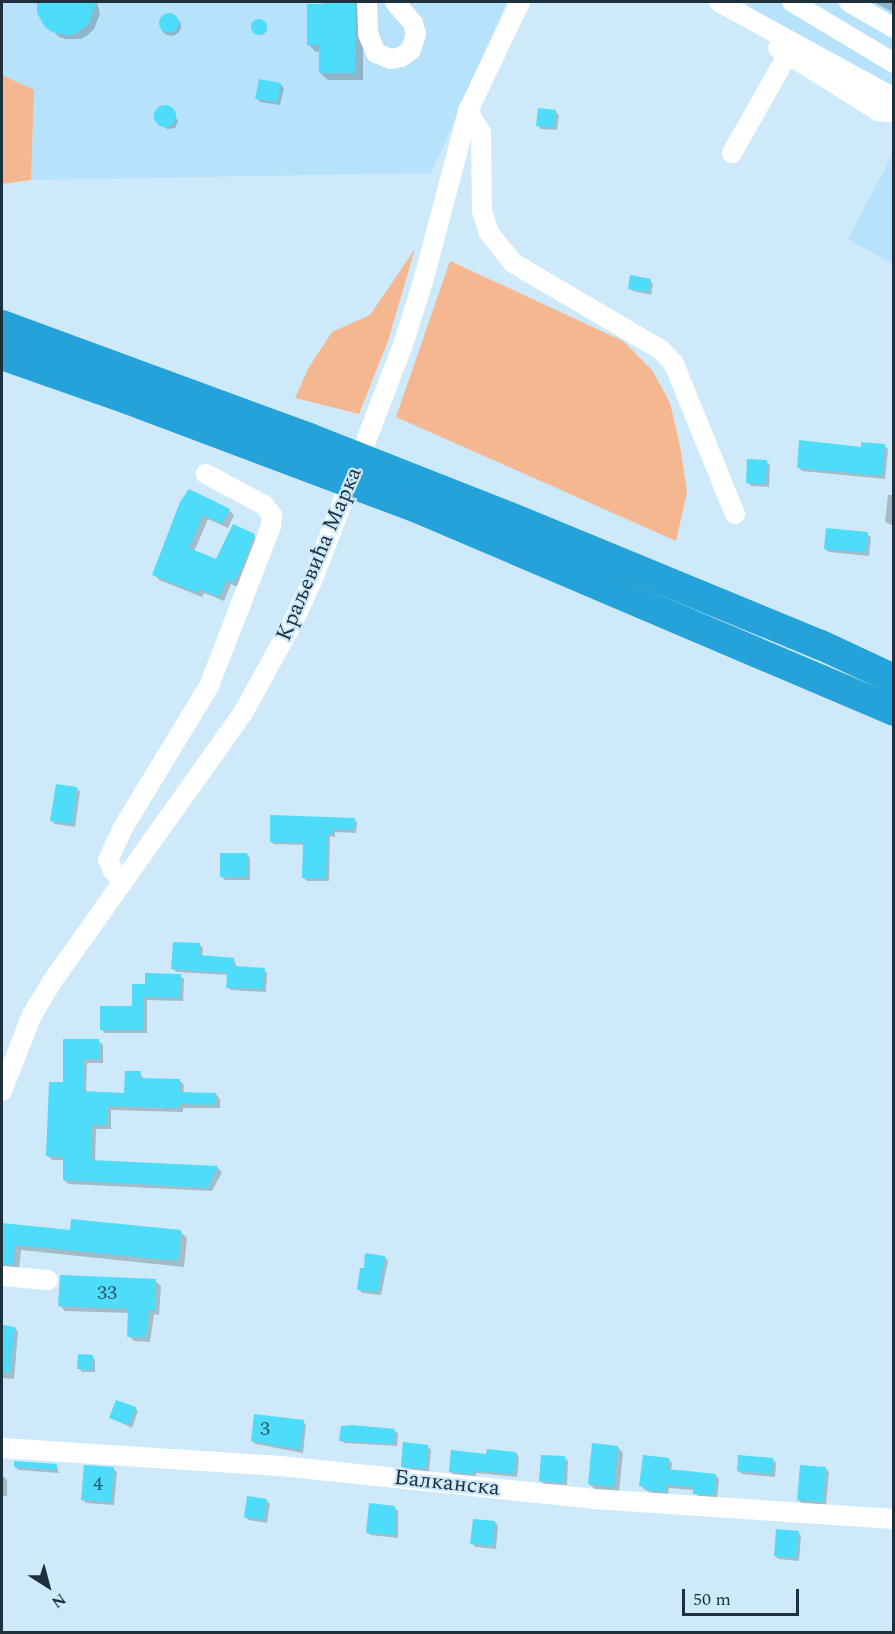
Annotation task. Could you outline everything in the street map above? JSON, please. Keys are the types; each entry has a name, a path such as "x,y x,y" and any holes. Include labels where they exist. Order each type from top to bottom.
{"highway":[{"path":"2,325 298,434 510,517 821,645 894,679"},
{"path":"2,355 127,399 417,508 894,711"}],"street":[{"path":"367,2 368,34 376,53 384,58 401,57 411,50 416,34 413,23 416,2"},
{"path":"395,2 413,23"},
{"name":"Краљевића Марка","path":"2,1090 41,999 123,879 249,703 293,622 382,399 424,278 468,111 520,2"},
{"path":"719,2 894,98"},
{"path":"792,2 894,63"},
{"path":"849,2 894,28"},
{"path":"763,26 761,32 767,41 878,111 889,112 894,108"},
{"path":"732,153 788,54"},
{"path":"468,111 481,133 482,211 489,233 513,262 661,350 674,364 735,514"},
{"path":"123,879 113,871 108,860 124,826 209,686 271,526 272,515 264,505 206,474"},
{"path":"2,1276 48,1280"},
{"name":"Балканска","path":"2,1448 281,1466 594,1499 894,1519"}],"shaded area":[{"path":"2,2 507,2 431,173 31,180 34,90 2,75"},
{"path":"750,2 893,2 893,98 742,15"},
{"path":"2,75 34,90 31,180 2,184"},
{"path":"893,154 893,264 848,239"},
{"path":"415,249 388,341 359,414 295,398 309,367 332,332 370,315"},
{"path":"450,261 623,341 652,370 670,403 687,492 676,541 396,417"}],"building":[{"path":"37,2 96,2 89,24 75,34 67,35 52,32 45,27 37,13"},
{"path":"323,2 355,2 356,73 319,73 319,45 307,45 307,4 323,4"},
{"path":"165,13 173,13 179,19 179,27 173,33 165,33 159,27 159,19"},
{"path":"256,19 262,19 267,27 265,33 256,35 251,30 251,24"},
{"path":"259,79 281,83 277,102 255,99"},
{"path":"165,105 173,108 176,116 173,124 165,127 157,124 154,116 157,108"},
{"path":"538,108 556,110 554,128 536,126"},
{"path":"630,275 651,279 648,292 628,289"},
{"path":"799,440 861,447 861,442 885,444 882,476 797,468"},
{"path":"747,459 767,460 766,484 746,483"},
{"path":"189,489 230,509 222,524 203,515 189,548 216,559 233,524 255,534 240,572 233,583 226,580 219,597 198,589 197,593 152,575 180,502"},
{"path":"826,528 868,532 866,553 824,549"},
{"path":"56,784 77,787 72,824 50,821"},
{"path":"270,815 355,818 354,830 333,829 333,834 328,834 326,879 302,878 303,843 270,842"},
{"path":"220,853 247,853 248,877 220,877"},
{"path":"173,942 200,943 200,955 234,958 234,966 265,968 263,989 226,988 227,973 171,969"},
{"path":"145,973 181,974 180,998 144,997 144,1030 100,1030 100,1006 132,1006 132,984 145,984"},
{"path":"63,1039 99,1039 99,1059 83,1059 83,1091 124,1093 125,1071 141,1071 140,1078 180,1079 179,1092 216,1093 216,1105 179,1104 179,1108 107,1106 107,1125 92,1125 91,1160 218,1166 208,1188 63,1180 63,1157 46,1156 49,1082 63,1082"},
{"path":"71,1219 181,1230 178,1261 15,1245 13,1265 2,1264 2,1223 70,1230"},
{"path":"365,1253 385,1256 378,1292 357,1290 360,1268 364,1268"},
{"path":"60,1275 156,1279 155,1310 149,1310 146,1337 127,1337 128,1309 58,1306"},
{"path":"2,1325 15,1327 10,1373 2,1373"},
{"path":"78,1354 93,1355 92,1370 77,1369"},
{"path":"116,1400 136,1407 129,1425 109,1418"},
{"path":"254,1414 304,1420 300,1450 251,1441"},
{"path":"341,1426 395,1429 394,1444 339,1441"},
{"path":"403,1442 428,1445 426,1469 401,1467"},
{"path":"592,1443 618,1446 614,1487 588,1484"},
{"path":"487,1449 516,1452 514,1474 449,1472 451,1450 486,1454"},
{"path":"541,1455 565,1456 564,1483 539,1481"},
{"path":"643,1455 669,1458 668,1469 716,1474 714,1495 693,1494 693,1487 666,1485 665,1492 646,1490 646,1487 639,1486"},
{"path":"738,1455 773,1458 772,1474 737,1471"},
{"path":"14,1461 57,1464 56,1470 14,1467"},
{"path":"84,1465 114,1467 111,1502 81,1500"},
{"path":"800,1465 826,1467 823,1502 797,1500"},
{"path":"247,1496 267,1499 264,1520 244,1517"},
{"path":"369,1503 395,1506 395,1535 366,1533"},
{"path":"473,1519 495,1521 493,1546 470,1544"},
{"path":"776,1529 799,1531 796,1558 774,1556"}]}
